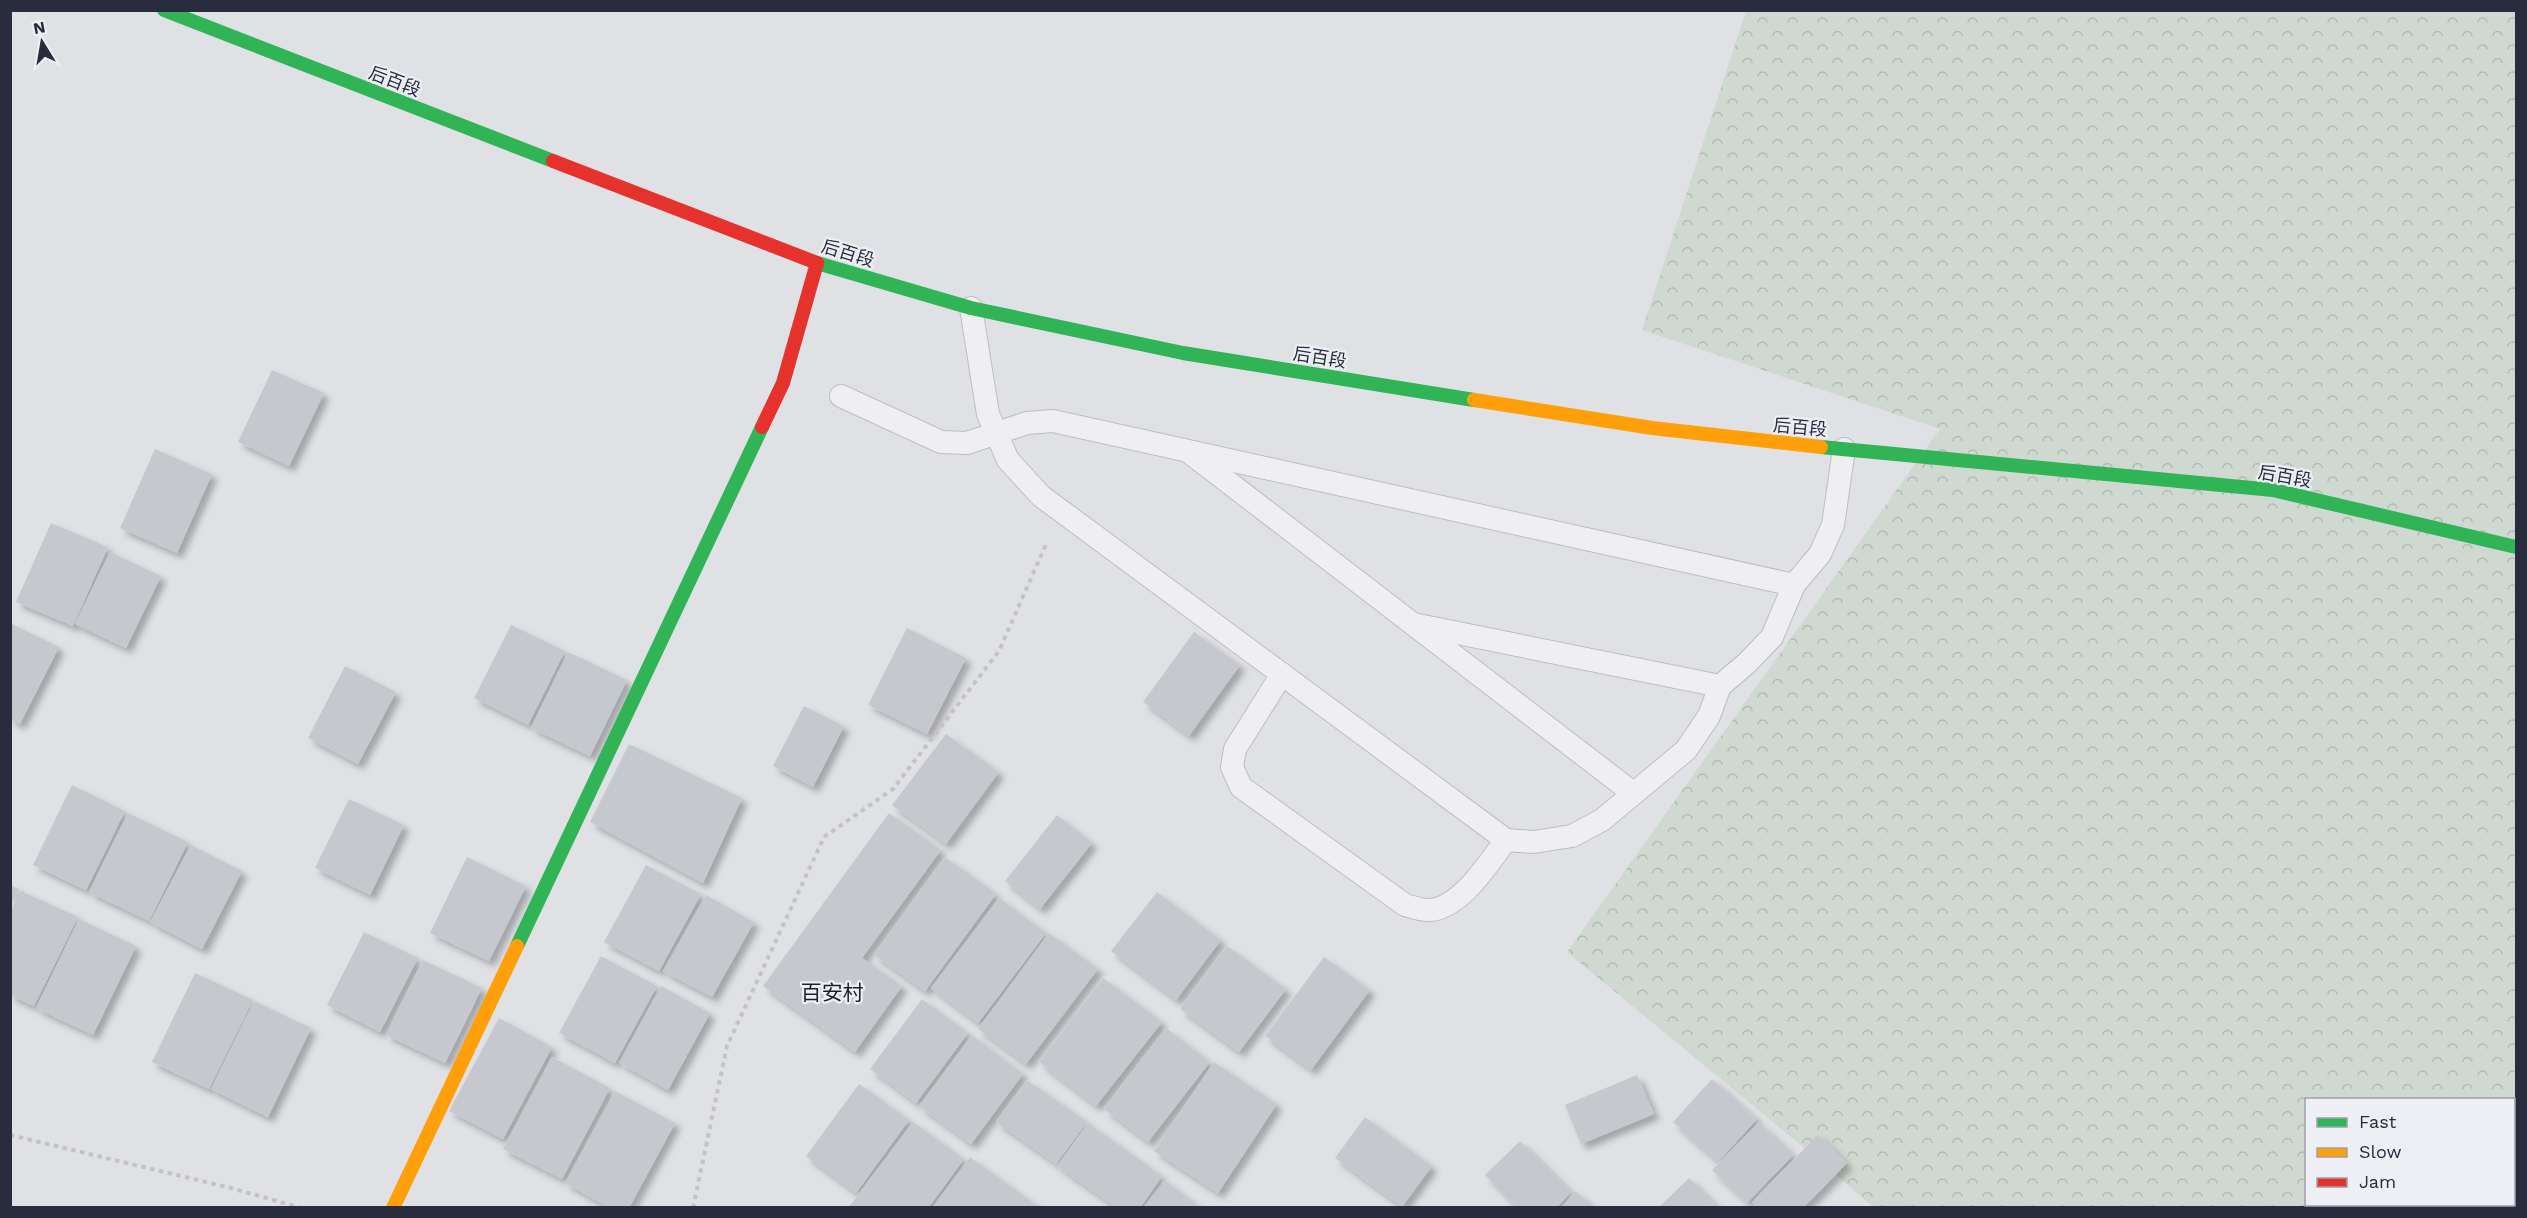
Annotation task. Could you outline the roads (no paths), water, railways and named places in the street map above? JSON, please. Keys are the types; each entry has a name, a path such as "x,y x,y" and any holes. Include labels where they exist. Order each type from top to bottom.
{"street":[{"name":"后百段","path":"164,10 817,263 971,308 1183,353 1652,428 1844,449 2273,490 2517,547"},
{"path":"393,1208 783,383 817,263"}],"lane":[{"path":"971,308 988,414 1008,460 1041,496 1506,840 1534,842 1572,836 1602,820 1686,750 1708,716 1720,686 1748,663 1772,637 1794,585 1820,554 1833,525 1844,449"},
{"path":"842,396 941,442 967,443 997,435 1027,423 1053,421 1794,585"},
{"path":"1183,448 1633,793"},
{"path":"1414,624 1720,686"},
{"path":"1282,674 1235,749 1232,767 1241,787 1405,905 1429,910 1448,904 1469,888 1506,840"}],"district":[{"name":"百安村","path":"832,992"}]}
